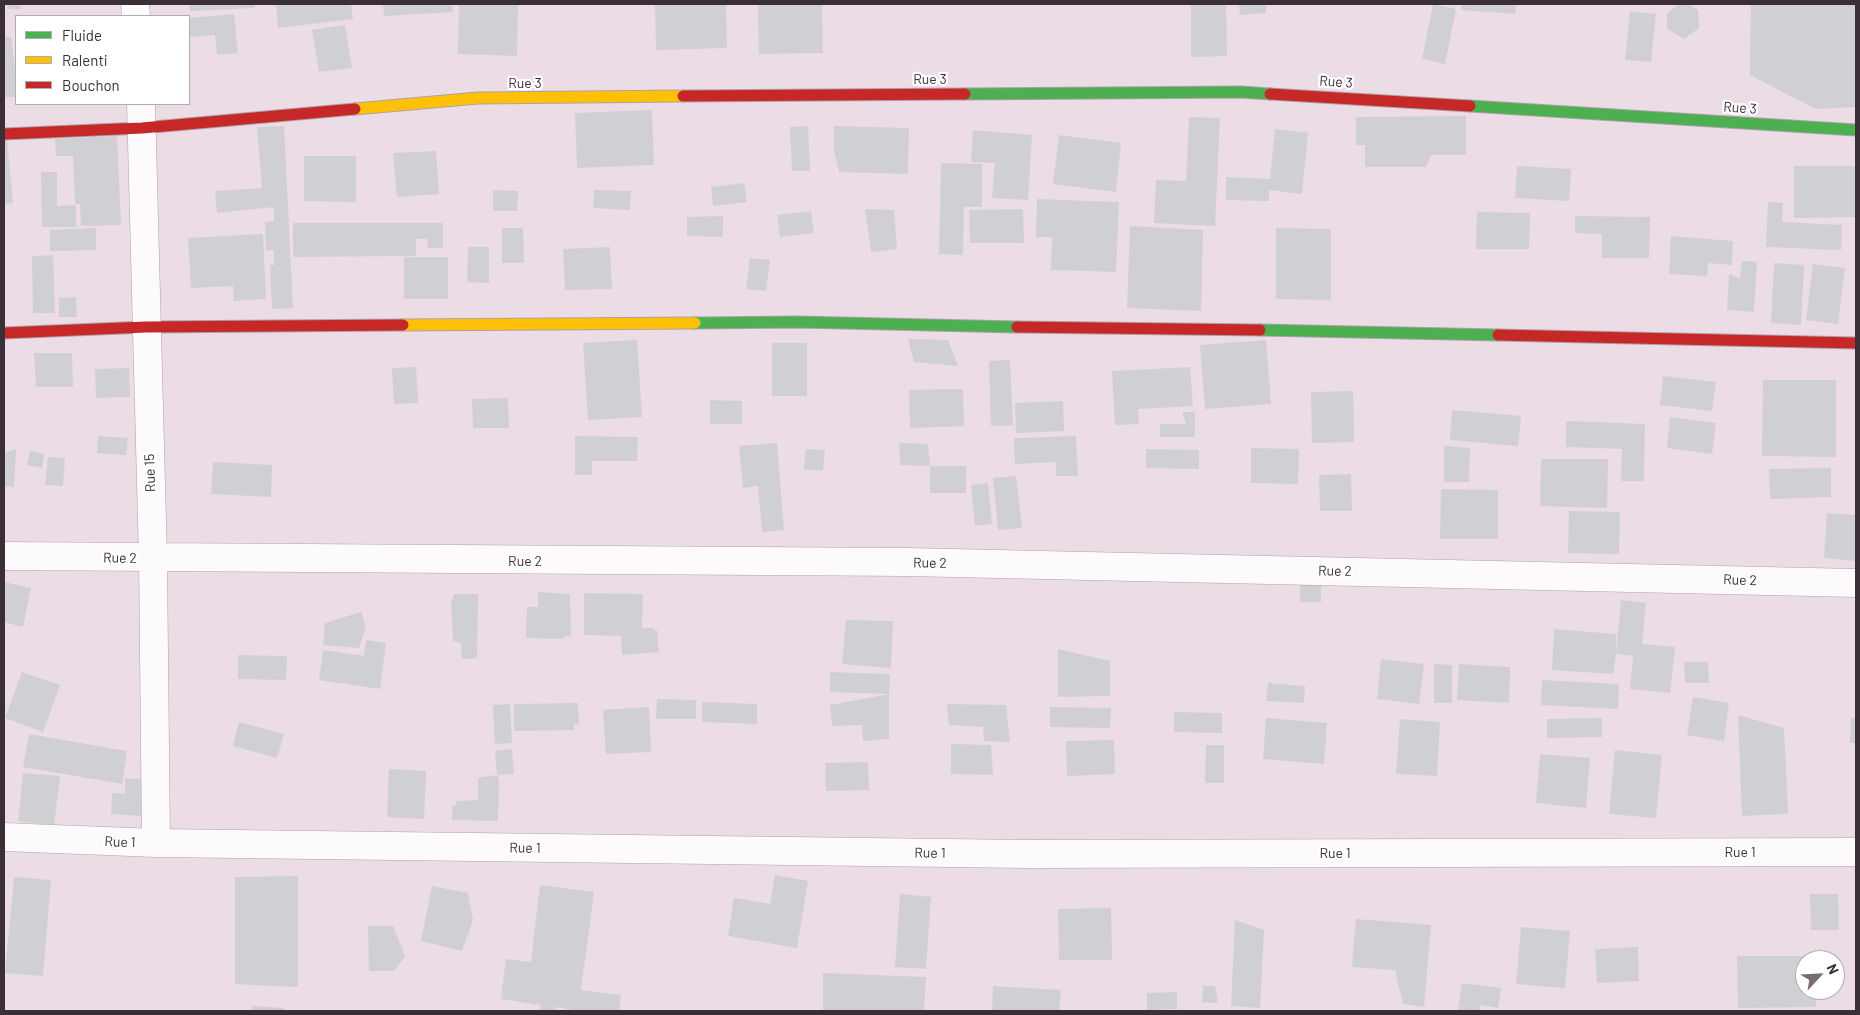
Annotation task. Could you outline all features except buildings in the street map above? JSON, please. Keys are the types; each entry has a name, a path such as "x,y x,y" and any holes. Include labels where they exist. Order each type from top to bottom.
{"street":[{"name":"Rue 3","path":"4,134 142,116 478,98 1241,92 1856,130"},
{"name":"Rue 15","path":"142,116 153,559 156,843"},
{"path":"4,333 146,327 798,322 994,327 1086,326 1856,343"},
{"name":"Rue 2","path":"4,556 153,559 907,562 1856,583"},
{"name":"Rue 1","path":"4,837 156,843 1028,854 1856,852"}],"traffic: fast":[{"path":"965,94 1241,92 1270,94"},
{"path":"1470,106 1856,130"},
{"path":"695,323 798,322 1017,327"},
{"path":"1260,330 1498,335"}],"traffic: slow":[{"path":"355,109 478,98 683,96"},
{"path":"403,325 695,323"}],"traffic: jam":[{"path":"683,96 965,94"},
{"path":"1270,94 1470,106"},
{"path":"4,134 142,128 355,109"},
{"path":"4,333 146,327 403,325"},
{"path":"1017,327 1260,330"},
{"path":"1498,335 1856,343"}]}
